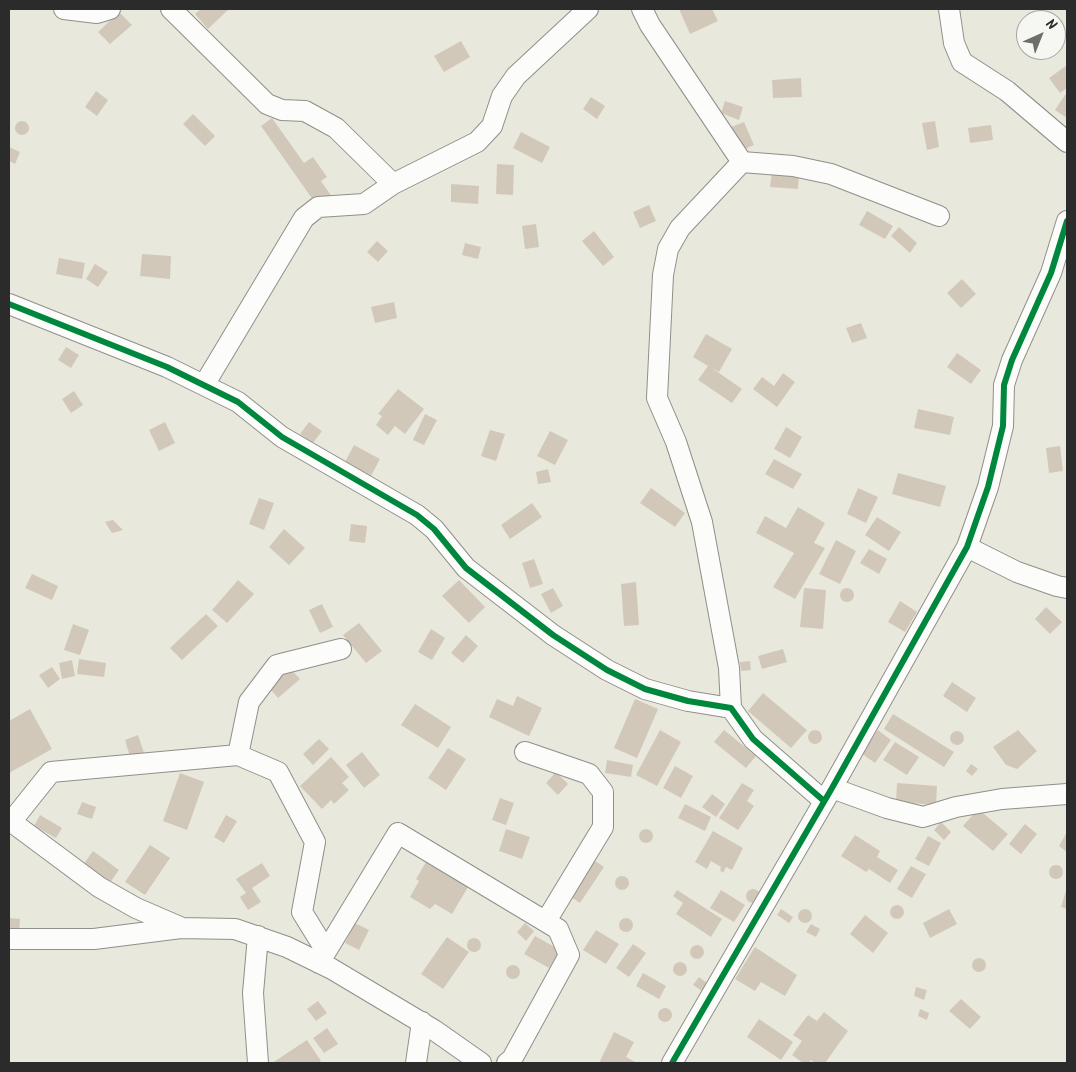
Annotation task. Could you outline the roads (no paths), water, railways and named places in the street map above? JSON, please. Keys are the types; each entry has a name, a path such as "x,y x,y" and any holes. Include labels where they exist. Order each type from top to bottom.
{"street":[{"path":"64,9 97,14 110,9"},
{"path":"171,9 267,104 282,110 305,111 336,128 393,184"},
{"path":"204,386 304,218 318,207 364,204 393,184 477,142 492,126 502,96 516,76 588,9"},
{"path":"642,9 650,25 742,162"},
{"path":"950,9 954,43 962,62 1007,90 1067,142"},
{"path":"742,162 793,166 831,174 939,216"},
{"path":"742,162 680,228 668,250 663,275 657,398 676,442 702,522 729,668 731,708 753,739 828,794 923,817 956,807 1002,800 1067,794"},
{"path":"672,1063 828,794 967,547 988,487 1003,426 1004,385 1009,368 1051,273 1067,221"},
{"path":"9,304 167,367 238,402 282,437 418,515 434,529 466,568 553,636 607,670 645,689 688,701 731,708"},
{"path":"967,547 1017,572 1067,588"},
{"path":"238,754 249,702 277,664 341,649"},
{"path":"526,752 589,774 603,792 603,827 546,921"},
{"path":"181,928 136,908 99,887 10,821 51,772 238,754 278,772 315,842 302,912 323,957"},
{"path":"323,957 398,833 558,929 569,955 512,1060 507,1063"},
{"path":"9,940 94,939 181,928 235,929 323,957 481,1063"},
{"path":"258,936 253,992 258,1063"},
{"path":"416,1063 422,1022"}]}
